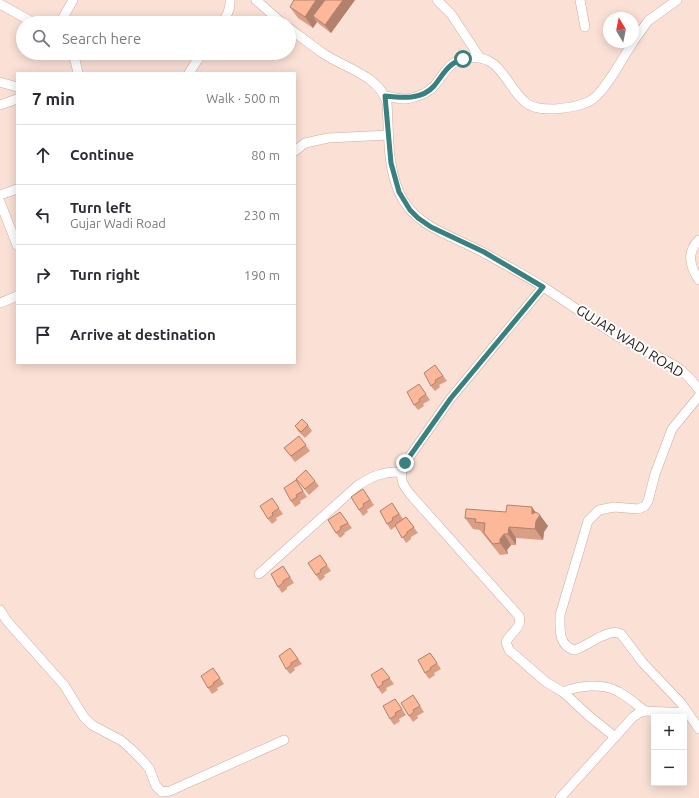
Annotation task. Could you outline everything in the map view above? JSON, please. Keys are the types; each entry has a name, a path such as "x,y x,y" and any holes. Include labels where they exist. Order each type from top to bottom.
{"street":[{"path":"64,16 73,0"},
{"path":"226,16 230,6 230,0"},
{"path":"256,0 274,16"},
{"path":"437,0 451,14 480,58"},
{"path":"580,0 585,27"},
{"path":"639,34 648,21 677,0"},
{"path":"0,4 21,16"},
{"path":"296,33 325,55 374,82 385,96 406,99 416,96 433,87 449,66 456,61 470,58 480,58 488,60 496,65 524,101 537,108 561,108 586,103 600,94 629,48"},
{"path":"75,60 78,72"},
{"path":"190,72 197,60"},
{"path":"0,82 16,87"},
{"name":"GUJAR WADI ROAD","path":"385,96 391,163 399,192 410,210 418,218 431,227 484,252 543,287 620,337 681,370 699,390"},
{"path":"0,105 16,99"},
{"path":"296,150 305,143 328,138 389,135"},
{"path":"0,194 16,189"},
{"path":"0,202 16,242"},
{"path":"699,240 694,244 692,249 691,262 693,271 699,280"},
{"path":"543,287 451,398 405,463 401,472 401,478 405,488 413,498 519,616 521,621 520,625 506,640 508,650 546,682 564,692 588,716 615,737"},
{"path":"0,303 16,296"},
{"path":"699,396 672,429 654,474 648,501 645,506 638,509 614,507 599,510 588,521 560,616 562,640 568,648 574,650 610,633 621,634 643,663 681,703 699,729"},
{"path":"258,574 357,486 371,477 381,473 391,471 401,472"},
{"path":"0,610 7,621 64,685 84,717 92,725 122,741 143,761 148,768 157,794 170,791 284,740"},
{"path":"564,692 581,686 611,689 620,692 645,711"},
{"path":"560,798 638,713 645,711 688,713"}],"building":[{"path":"294,0 316,0 305,17 290,7"},
{"path":"325,0 343,0 325,25 313,16"},
{"path":"435,365 443,376 435,380 436,382 431,386 424,373"},
{"path":"419,384 426,394 414,405 407,392"},
{"path":"302,419 308,425 301,432 295,426"},
{"path":"299,436 306,445 291,456 284,448"},
{"path":"306,470 315,481 305,489 296,479"},
{"path":"296,480 303,491 296,495 297,497 291,501 284,488"},
{"path":"363,489 370,500 363,504 364,506 359,510 351,497"},
{"path":"272,498 279,508 272,513 273,515 268,519 260,506"},
{"path":"392,503 399,514 392,518 393,520 387,524 380,511"},
{"path":"507,505 532,507 532,514 536,512 540,515 536,521 535,529 509,527 508,534 504,534 500,539 500,543 493,544 484,533 485,523 475,522 476,519 465,518 466,509 506,512"},
{"path":"340,512 348,523 340,527 341,529 336,533 328,520"},
{"path":"406,517 414,527 402,538 395,525"},
{"path":"320,555 327,565 316,575 308,563"},
{"path":"283,566 290,577 283,581 283,583 278,587 271,574"},
{"path":"290,648 298,659 291,663 291,665 286,669 279,656"},
{"path":"430,653 437,663 425,673 418,660"},
{"path":"213,668 220,678 208,688 201,676"},
{"path":"382,668 390,678 382,682 383,684 378,688 371,675"},
{"path":"413,695 420,706 413,710 414,712 409,716 401,703"},
{"path":"395,699 402,709 395,713 396,715 390,719 383,706"}],"route":[{"path":"405,463 451,398 543,287 484,252 431,227 410,210 399,192 391,163 385,96 406,99 424,93 433,87 449,66 456,61 463,59"}]}
